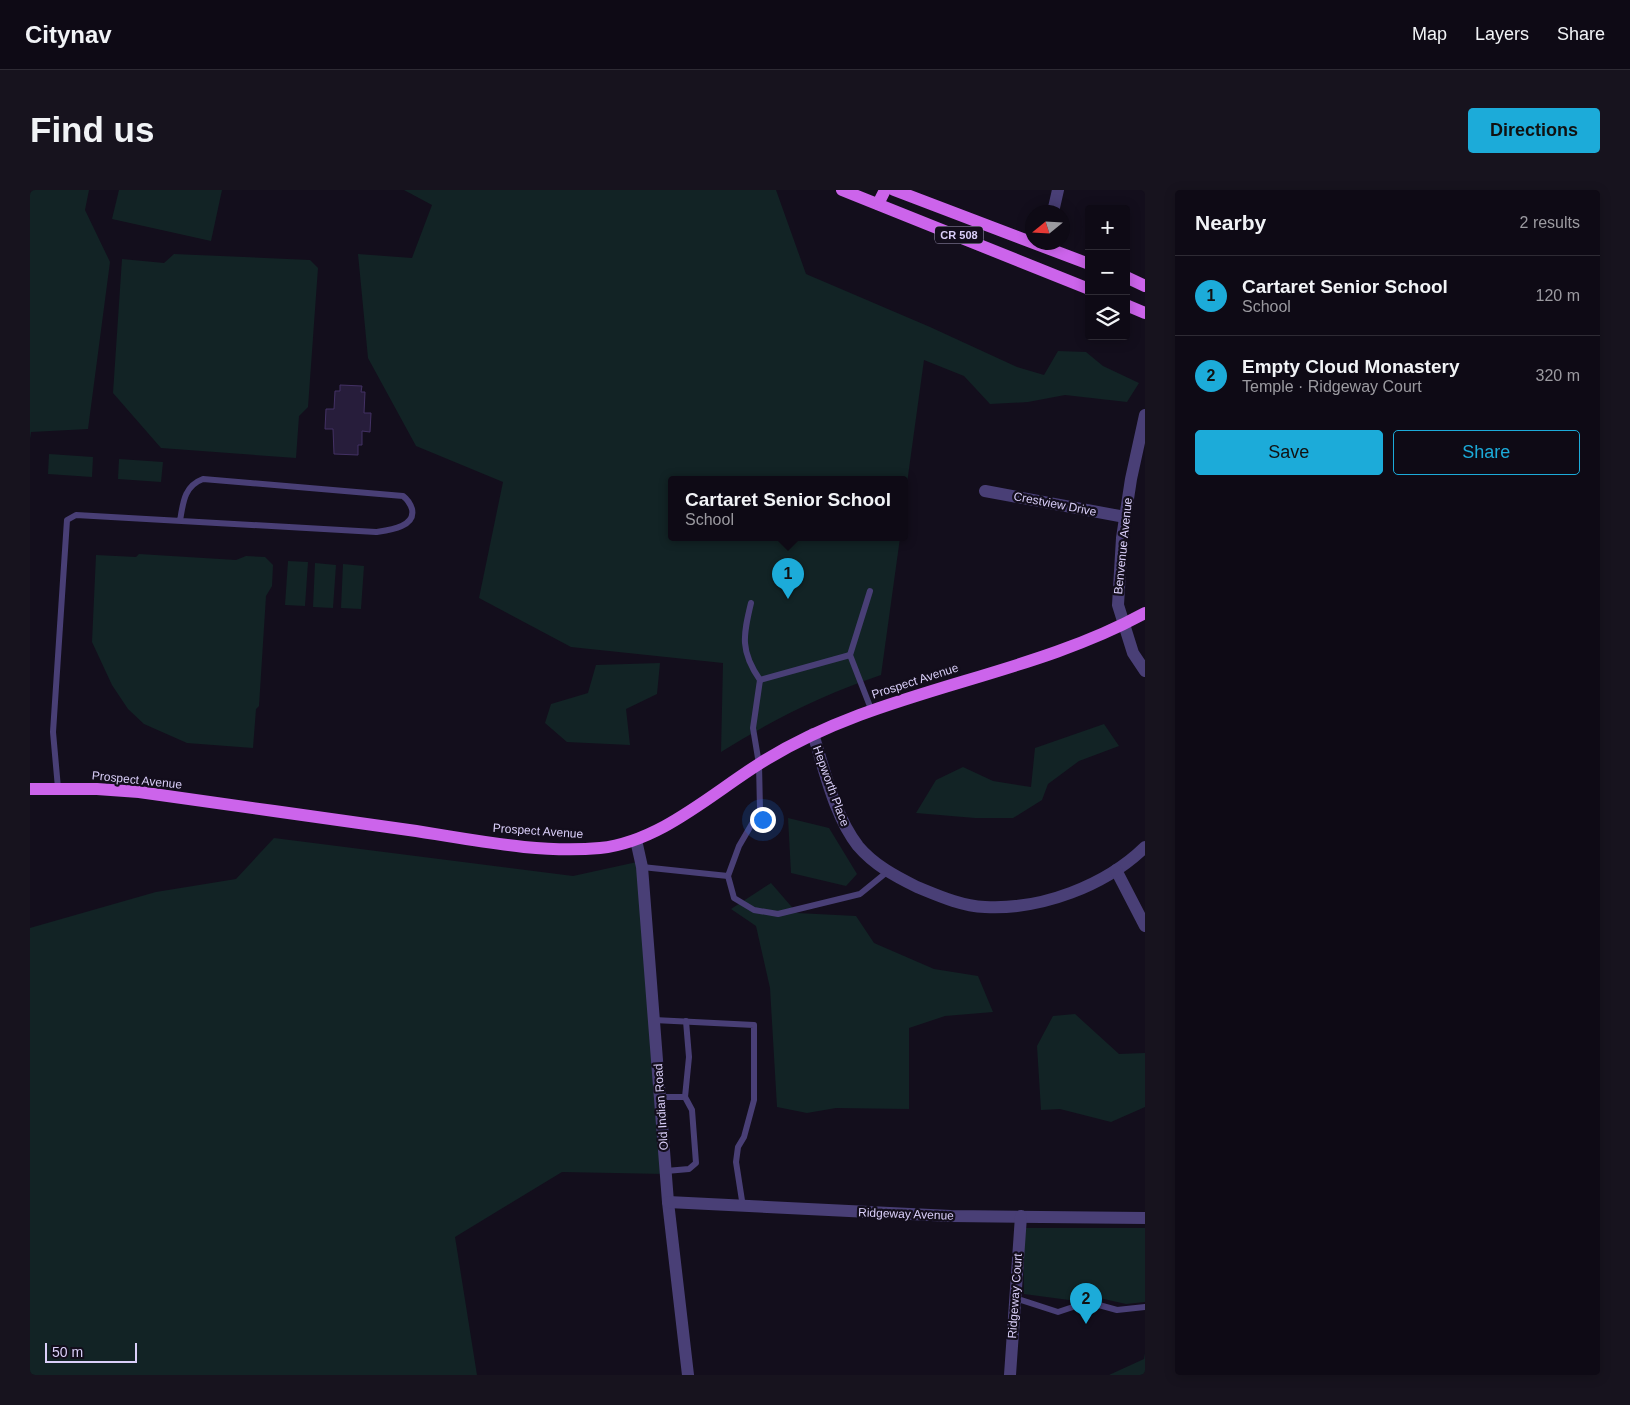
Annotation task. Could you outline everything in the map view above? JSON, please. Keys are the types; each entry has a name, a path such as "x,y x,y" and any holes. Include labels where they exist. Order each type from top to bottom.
{"main road":[{"name":"CR 508","path":"842,190 1085,286"},
{"path":"878,204 885,190"},
{"name":"CR 508","path":"894,190 1025,240"},
{"path":"1039,267 1044,250"},
{"name":"CR 508","path":"1050,250 1085,263"},
{"path":"1130,279 1145,286"},
{"path":"1130,307 1145,313"},
{"name":"Prospect Avenue","path":"30,789 58,788 139,792 539,848 603,848 636,840 683,814 760,764 812,734 871,709 1068,647 1145,613"}],"street":[{"path":"1055,205 1058,190"},
{"path":"1015,236 1025,234"},
{"name":"Benvenue Avenue","path":"1145,416 1125,516 1118,587 1118,605 1122,624 1133,653 1145,671"},
{"name":"Crestview Drive","path":"985,490 1125,516"},
{"name":"Hepworth Place","path":"812,734 832,795 848,831 865,853 887,872 950,900 966,905 1022,906 1093,883 1116,870 1145,847"},
{"name":"Old Indian Road","path":"636,840 642,867 668,1202 688,1375"},
{"path":"1116,870 1145,926"},
{"name":"Ridgeway Avenue","path":"668,1202 743,1207 1145,1218"},
{"name":"Ridgeway Court","path":"1010,1375 1021,1216"}],"lane":[{"path":"58,788 53,732 67,520 76,515 180,521 376,532 398,528 410,521 412,508 406,498 390,494 203,479 193,483 188,488 180,521"},
{"path":"870,591 850,655 871,709"},
{"path":"751,603 745,628 745,651 748,663 760,680 754,728 760,764 760,810 739,846 728,876 734,898 754,910 778,914 860,894 887,872"},
{"path":"760,680 850,655"},
{"path":"642,867 728,876"},
{"path":"654,1020 754,1025 754,1100 744,1137 738,1147 736,1162 743,1207"},
{"path":"666,1172 689,1168 696,1163 692,1110 685,1096 689,1057 686,1021"},
{"path":"660,1097 685,1096"},
{"path":"1015,1298 1058,1312 1088,1302 1118,1310 1145,1307"}],"shaded area":[{"path":"30,190 89,190 85,210 110,262 88,429 31,432 30,439"},
{"path":"119,190 222,190 211,241 112,219"},
{"path":"404,190 776,190 806,274 930,327 1017,367 1044,375 1058,351 1086,352 1103,366 1139,383 1127,402 1065,395 1028,402 990,404 964,376 924,360 908,476 668,476 668,541 900,541 881,675 860,682 799,709 721,752 723,663 571,647 479,598 503,482 416,446 368,358 358,254 412,258 432,205"},
{"path":"174,254 310,260 318,268 308,407 299,416 296,458 161,448 113,393 122,259 164,263"},
{"path":"49,454 93,457 92,477 48,474"},
{"path":"119,459 163,462 161,482 118,479"},
{"path":"139,554 236,560 246,556 265,557 273,565 272,586 266,596 259,706 256,709 253,748 187,743 144,724 128,709 112,685 92,642 96,555 136,557"},
{"path":"288,561 308,562 305,606 285,605"},
{"path":"315,563 336,565 333,608 313,607"},
{"path":"343,564 364,566 361,609 341,608"},
{"path":"660,663 657,694 626,709 630,745 567,742 545,723 551,704 588,693 596,665"},
{"path":"1104,724 1119,746 1079,761 1048,784 1042,800 1013,818 975,818 916,813 936,780 963,767 993,781 1031,787 1035,748"},
{"path":"788,818 829,828 857,874 846,886 791,873"},
{"path":"274,838 573,876 637,862 666,1174 562,1172 455,1237 477,1375 30,1375 30,928 156,892 236,879"},
{"path":"771,883 797,913 856,916 874,943 934,969 978,976 993,1012 945,1016 909,1028 909,1109 836,1108 807,1113 777,1107 770,988 756,926 731,909"},
{"path":"1075,1014 1119,1054 1145,1053 1145,1107 1111,1122 1060,1109 1041,1110 1037,1046 1053,1016"},
{"path":"1023,1228 1145,1228 1145,1302 1126,1304 1095,1297 1069,1300 1024,1294"},
{"path":"1145,1353 1145,1375 1109,1375 1144,1359"}],"building":[{"path":"340,385 362,386 361,392 365,392 364,413 371,413 370,432 362,431 362,445 358,445 358,455 334,454 333,429 325,429 326,409 334,409 335,391 340,391"}],"place":[{"name":"Cartaret Senior School","path":"788,599"},
{"name":"Empty Cloud Monastery","path":"1086,1324"}]}
